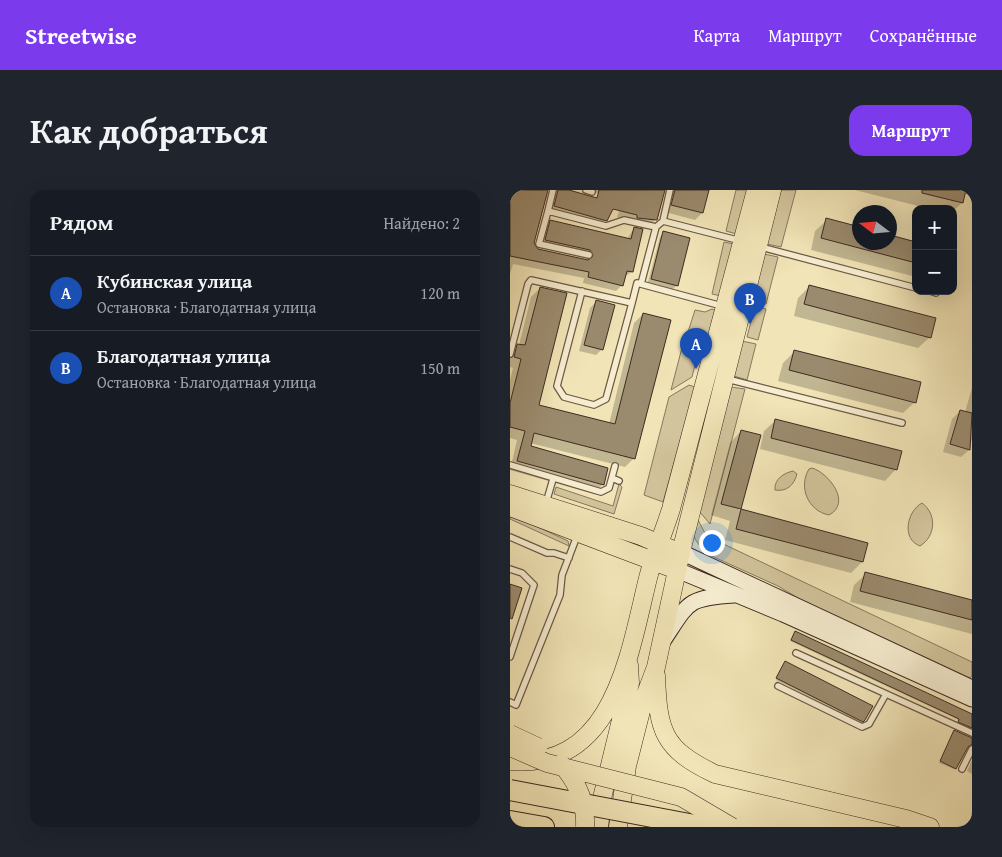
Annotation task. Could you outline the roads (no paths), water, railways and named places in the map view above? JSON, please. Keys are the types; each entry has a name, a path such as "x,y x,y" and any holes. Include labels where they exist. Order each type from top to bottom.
{"highway":[{"path":"510,790 705,827"},
{"path":"510,821 540,827"}],"main road":[{"path":"618,827 627,766 644,699 656,667 681,552 725,378 751,244 756,190"},
{"path":"510,761 538,761 558,756 573,749 588,736 602,719 611,701 628,657 652,560 660,544 726,307 772,190"},
{"path":"510,494 635,534 681,552 971,694"},
{"path":"510,507 677,570 971,694"},
{"path":"662,643 682,613 696,599 737,595"},
{"path":"599,827 603,794 630,683 628,657"},
{"path":"656,667 657,701 665,736 672,747 691,762 715,774 906,819 930,827"},
{"path":"510,734 546,752 570,774 580,793 585,827"},
{"path":"510,747 547,763 681,797 732,827"}],"lane":[{"path":"553,190 539,244 589,255"},
{"path":"641,284 656,227 663,221 670,190"},
{"path":"548,212 606,226 624,220 656,227"},
{"path":"663,221 912,287"},
{"path":"510,354 531,280 632,304"},
{"path":"582,291 557,386 564,398 594,406 606,399 637,283 726,307"},
{"path":"725,378 902,423"},
{"path":"510,465 600,492 609,488 615,466"},
{"path":"612,478 619,480"},
{"path":"545,506 553,479"},
{"path":"510,702 516,704 560,595 562,575 578,534"},
{"path":"510,537 547,553 554,553 569,558"},
{"path":"510,569 522,573 534,585 510,657"},
{"path":"796,653 972,733"},
{"path":"778,686 862,727 869,724 886,694"},
{"path":"962,769 972,749"}],"place":[{"name":"Благодатная улица","path":"750,324"},
{"name":"Кубинская улица","path":"696,369"}]}
